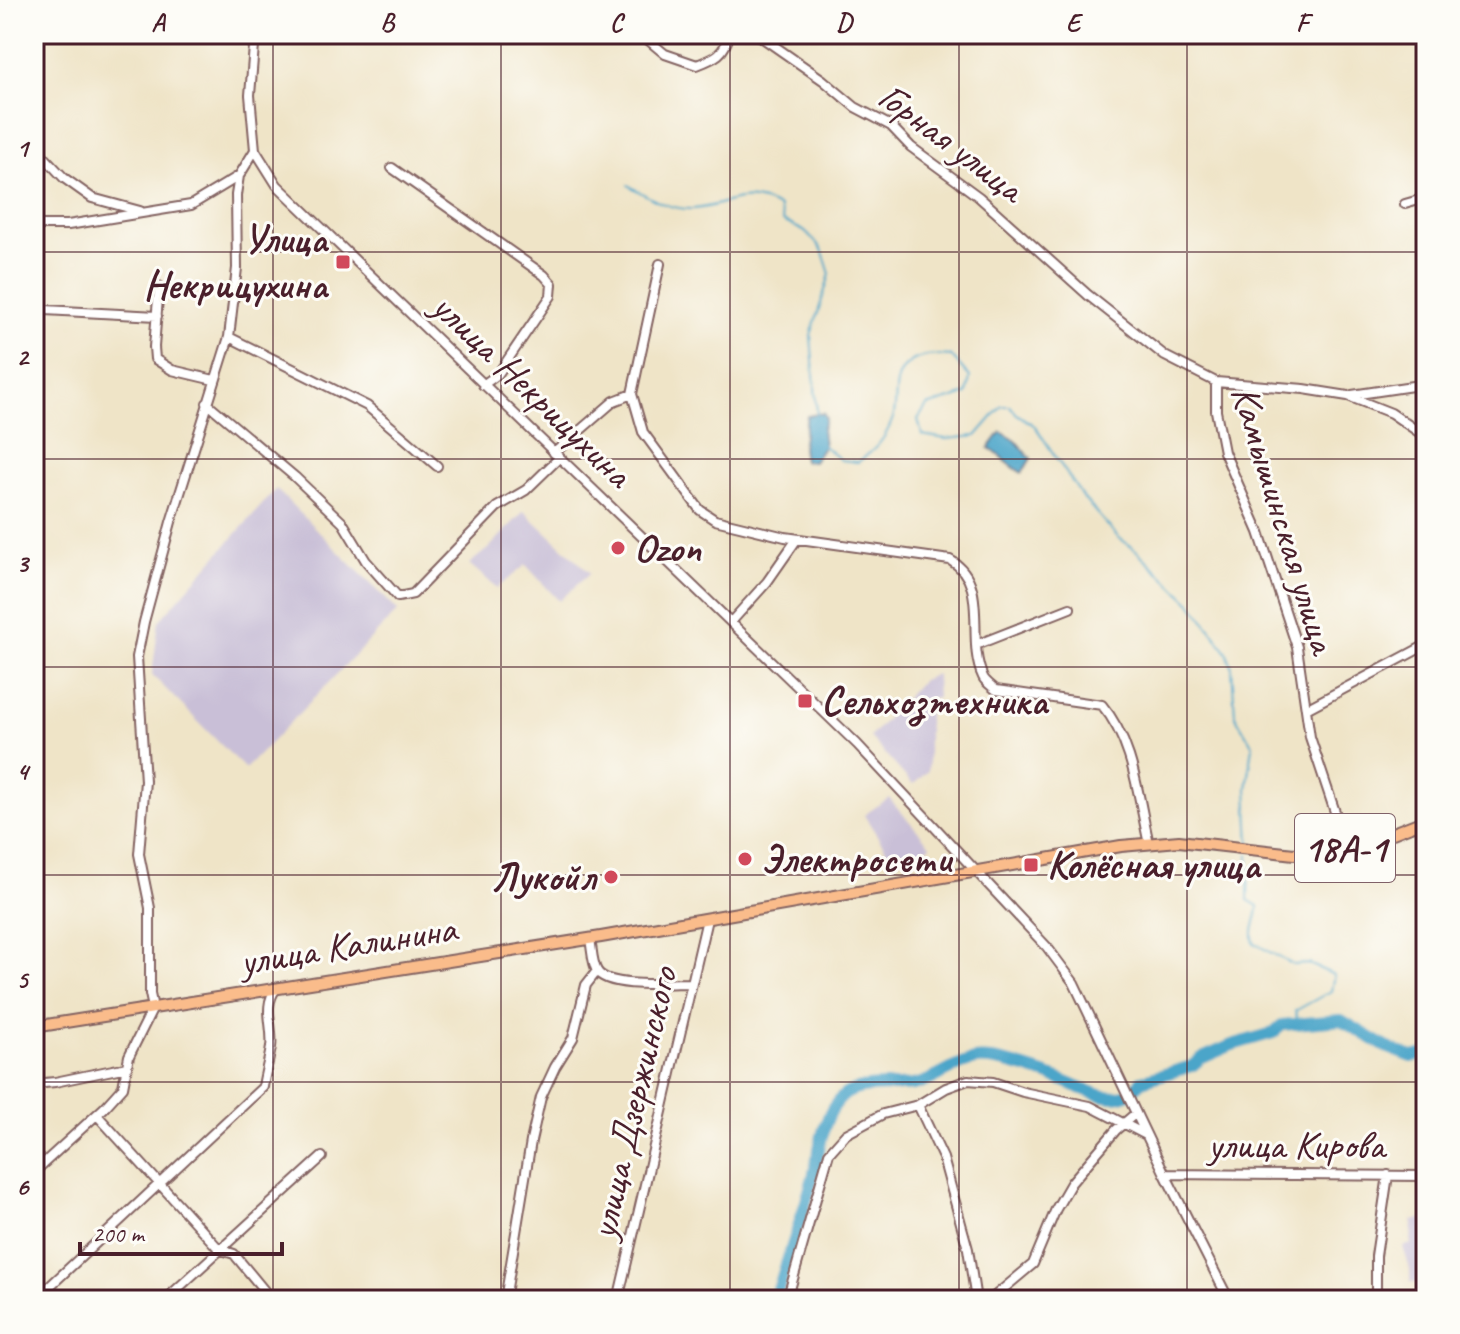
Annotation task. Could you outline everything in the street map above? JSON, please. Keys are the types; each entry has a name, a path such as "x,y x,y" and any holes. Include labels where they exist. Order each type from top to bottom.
{"main road":[{"name":"улица Калинина","path":"34,1027 590,939 978,870 1149,844 1179,841 1294,854 1347,848 1398,833 1426,820"}],"street":[{"path":"34,1172 123,1087 135,1044 153,1008 150,994 150,908 139,854 145,781 137,657 144,622 229,337 237,268 236,195 239,176 255,150 250,95 255,34"},
{"path":"641,34 665,54 697,65 719,57 727,46 729,34"},
{"name":"Горная улица","path":"757,34 823,80 855,107 891,126 911,147 979,197 1031,241"},
{"path":"34,146 64,178 92,198 144,213"},
{"name":"улица Некрицухина","path":"255,150 277,185 857,744 978,870 1047,947 1074,983 1123,1085"},
{"path":"392,168 544,275 552,284 551,296 498,374 483,385"},
{"path":"34,225 68,225 191,205 239,176"},
{"path":"1405,204 1426,198"},
{"name":"Камышинская улица","path":"1031,241 1088,295 1165,356 1216,382 1216,411 1224,452 1259,532 1297,647 1310,737 1347,848"},
{"path":"660,264 632,394 643,432 700,510 715,520 797,539 950,560 964,568 972,583 976,645 983,678 996,690 1102,705 1114,719 1126,744 1149,844"},
{"path":"159,286 155,359 172,370 214,380"},
{"path":"45,310 157,316"},
{"path":"229,337 367,406 437,466"},
{"path":"1216,382 1348,396 1391,413 1426,437"},
{"path":"1348,396 1426,384"},
{"path":"207,403 295,477 343,523 366,561 398,597 413,594 497,507 526,490 556,455 614,401 632,394"},
{"path":"731,622 767,582 797,539"},
{"path":"976,645 1070,608"},
{"path":"1308,708 1426,645"},
{"name":"улица Дзержинского","path":"618,1300 707,919"},
{"path":"590,939 597,971 608,980 623,983 691,983"},
{"path":"505,1300 541,1097 573,1038 586,985 597,971"},
{"path":"35,1300 263,1087 272,1044 268,1012 272,993 276,989"},
{"path":"34,1084 127,1067"},
{"path":"787,1300 829,1153 846,1134 883,1114 918,1105 946,1088 968,1080 993,1082 1023,1092 1090,1106 1146,1135"},
{"name":"улица Кирова","path":"1123,1085 1229,1300"},
{"path":"918,1105 943,1158 968,1249 976,1300"},
{"path":"990,1300 1033,1264 1056,1209 1071,1183 1135,1112"},
{"path":"97,1115 219,1249 234,1254 272,1300"},
{"path":"165,1300 322,1157"},
{"name":"улица Кирова","path":"1165,1174 1426,1176"},
{"path":"1376,1300 1376,1256 1388,1175"}],"shaded area":[{"path":"276,489 398,611 245,769 152,675 159,621"},
{"path":"524,511 590,573 559,601 526,565 497,588 469,564"},
{"path":"936,674 937,698 928,699 928,771 913,785 870,737 922,680"},
{"path":"889,798 931,846 894,862 864,815"},
{"path":"1426,1218 1426,1284 1410,1282 1410,1269 1403,1247 1411,1244 1412,1221"}],"water":[{"path":"823,413 826,418 822,429 824,446 813,462 804,461 802,448 807,416"},
{"path":"1001,432 1015,440 1031,458 1022,473 989,448"}],"waterway":[{"path":"628,185 659,202 684,209 744,198 765,202 779,207 783,221 806,232 822,249 830,274 811,335 817,414"},
{"path":"824,446 841,460 858,462 870,453 890,426 902,371 913,361 935,355 951,356 970,377 967,394 927,406 918,419 922,435 946,439 976,436 1002,406 1010,406 1035,426 1083,498 1118,537 1136,550 1194,606 1227,652 1232,668 1235,715 1253,746 1247,789 1250,844"},
{"path":"1249,854 1248,900 1258,906 1254,943 1293,965 1309,964 1334,975 1331,991 1295,1011 1299,1023"},
{"path":"775,1300 809,1192 825,1124 835,1105 849,1092 876,1086 913,1085 967,1062 983,1060 1031,1070 1097,1094 1121,1096 1132,1091 1141,1081 1192,1066 1200,1059 1232,1045 1273,1033 1282,1025 1341,1020 1386,1047 1412,1057 1426,1054"}],"place":[{"name":"Улица Некрицухина","path":"343,262"},
{"name":"Ozon","path":"618,548"},
{"name":"Сельхозтехника","path":"805,701"},
{"name":"Электросети","path":"745,859"},
{"name":"Колёсная улица","path":"1031,865"},
{"name":"Лукойл","path":"611,877"}]}
